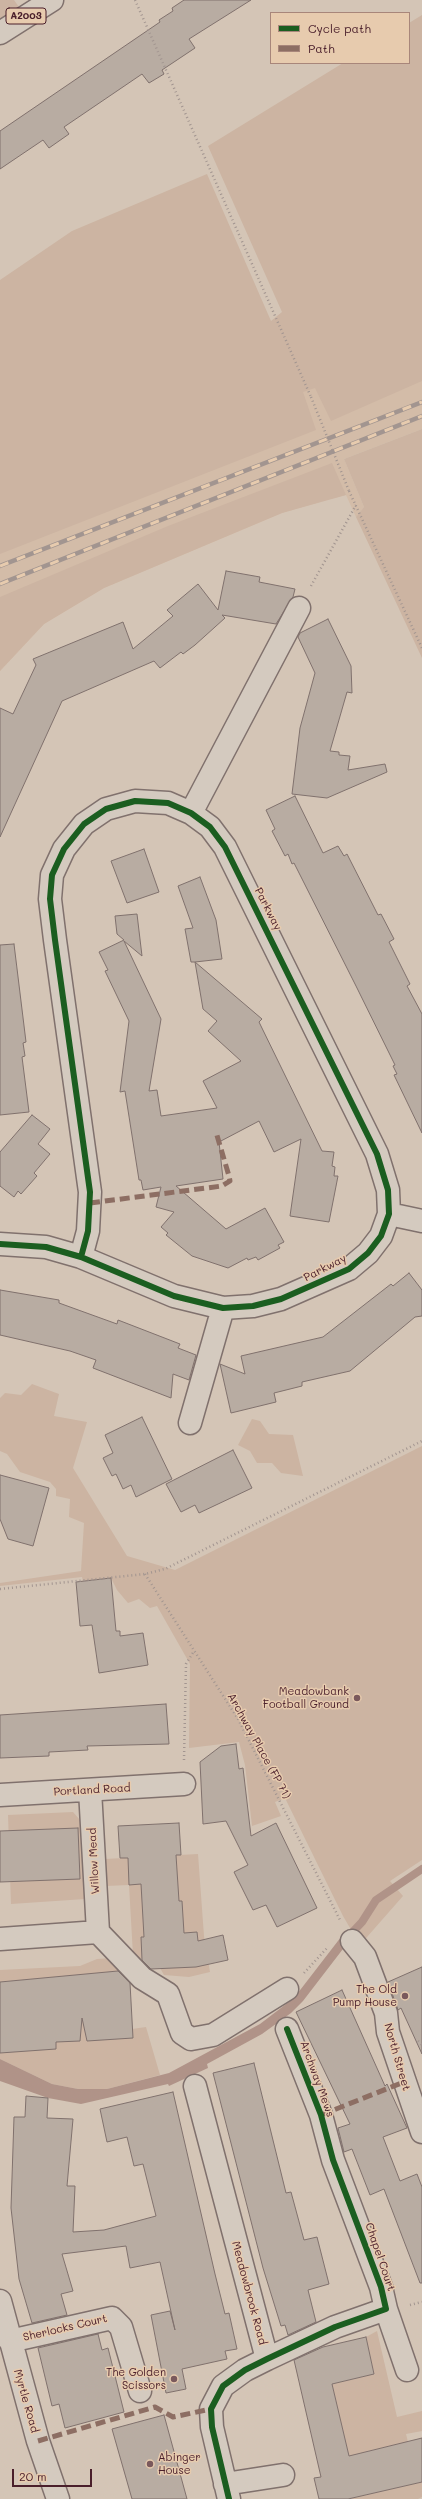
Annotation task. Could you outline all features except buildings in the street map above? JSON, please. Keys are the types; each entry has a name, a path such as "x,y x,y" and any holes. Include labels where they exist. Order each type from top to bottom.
{"street":[{"name":"A2003","path":"0,33 52,0"},
{"path":"191,813 299,608"},
{"name":"Parkway","path":"0,1244 46,1247 81,1257 174,1296 223,1308 253,1306 281,1299 349,1269 368,1253 380,1236 389,1214 388,1190 378,1154 225,847 210,827 191,813 168,803 135,801 106,809 84,824 64,849 52,875 50,899 90,1192 88,1231 81,1257"},
{"path":"389,1214 422,1221"},
{"path":"190,1423 223,1308"},
{"name":"Portland Road","path":"0,1795 184,1784"},
{"name":"Willow Mead","path":"90,1790 98,1932"},
{"path":"0,1939 98,1932 142,1978 168,1994 182,2033 191,2039 213,2035 287,1989"},
{"name":"North Street","path":"342,1941 365,1957 386,2013 388,2032 422,2132"},
{"name":"Archway Mews","path":"287,2028 321,2115 333,2160"},
{"name":"Meadowbrook Road","path":"195,2086 267,2358 245,2370 223,2386 211,2410 212,2427 227,2491"},
{"name":"Chapel Court","path":"267,2358 335,2327 386,2309 381,2287 333,2160"},
{"name":"Myrtle Road","path":"0,2301 38,2442 58,2499"},
{"path":"386,2309 407,2370"},
{"name":"Sherlocks Court","path":"10,2341 112,2318 121,2328 140,2391"},
{"path":"227,2491 283,2475"}],"path":[{"path":"135,0 311,397 349,491 422,648"},
{"path":"299,608 356,505"},
{"path":"0,1589 145,1574 165,1569 422,1441"},
{"path":"184,1784 186,1664 194,1651"},
{"path":"287,1989 342,1941"}],"shaded area":[{"path":"0,0 14,0 19,7 0,20"},
{"path":"422,15 422,381 331,421 315,388 303,392 316,430 0,554 0,280 72,231 207,174 271,321 282,312 208,146 341,64 410,64 410,22"},
{"path":"422,348 422,429 344,459 364,507 356,517 346,495 323,501 282,513 104,588 44,624 0,671 0,501"},
{"path":"422,429 422,658 356,517 364,507 344,459"},
{"path":"332,463 346,495 282,513 104,588 44,624 0,671 0,597 168,526"},
{"path":"32,1384 59,1394 54,1416 87,1422 73,1468 127,1556 175,1570 422,1446 422,1860 390,1881 403,1896 360,1945 343,1916 285,1798 275,1802 281,1816 252,1826 245,1765 239,1742 189,1748 190,1664 157,1606 150,1608 139,1599 128,1603 117,1590 111,1578 83,1581 82,1577 0,1586 0,1583 81,1571 84,1523 69,1517 70,1499 56,1496 56,1489 50,1482 20,1472 7,1454 0,1451 0,1398 5,1393 21,1395"},
{"path":"252,1419 260,1421 269,1434 293,1435 303,1476 281,1473 272,1463 257,1463 250,1451 238,1445"},
{"path":"73,1812 80,1820 85,1899 11,1904 8,1815"},
{"path":"198,1854 204,1936 210,1972 189,1977 164,1975 160,1968 143,1969 142,1959 133,1955 129,1885 106,1886 105,1859"},
{"path":"341,1937 346,1945 303,2001 291,2013 262,2034 207,2064 208,2068 169,2086 168,2084 81,2104 48,2098 0,2081 0,2059 52,2084 78,2089 107,2089 169,2073 260,2024 294,1998"},
{"path":"111,1958 125,1971 126,2001 132,2029 146,2027 160,2075 107,2089 78,2089 52,2084 0,2059 0,1970 80,1966 97,1959"},
{"path":"377,2331 397,2417 422,2411 422,2431 406,2434 408,2442 368,2451 351,2466 332,2384 374,2374 366,2337"},
{"path":"422,2482 422,2497 418,2499 348,2499"}],"waterway":[{"path":"347,1938 362,1922 376,1900 422,1869"}],"railway":[{"path":"0,566 422,402"},
{"path":"0,584 422,416"}],"marked path":[{"path":"90,1203 222,1186 230,1181 216,1132"},
{"path":"321,2115 404,2082"},
{"path":"38,2441 155,2407 173,2417 211,2409"}],"cycle path":[{"path":"0,1244 46,1247 81,1257 174,1296 223,1308 253,1306 281,1299 349,1269 368,1253 381,1236 389,1214 388,1190 377,1154 225,847 210,827 191,813 168,803 135,801 106,809 84,824 64,849 52,875 50,899 90,1192 88,1231 81,1257"},
{"path":"229,2499 212,2427 211,2409 223,2386 245,2370 267,2359 335,2327 386,2309 381,2287 333,2160 321,2115 287,2029"}],"place":[{"name":"Meadowbank Football Ground","path":"357,1698"},
{"name":"The Old Pump House","path":"405,1996"},
{"name":"The Golden Scissors","path":"174,2379"},
{"name":"Abinger House","path":"150,2464"}]}
